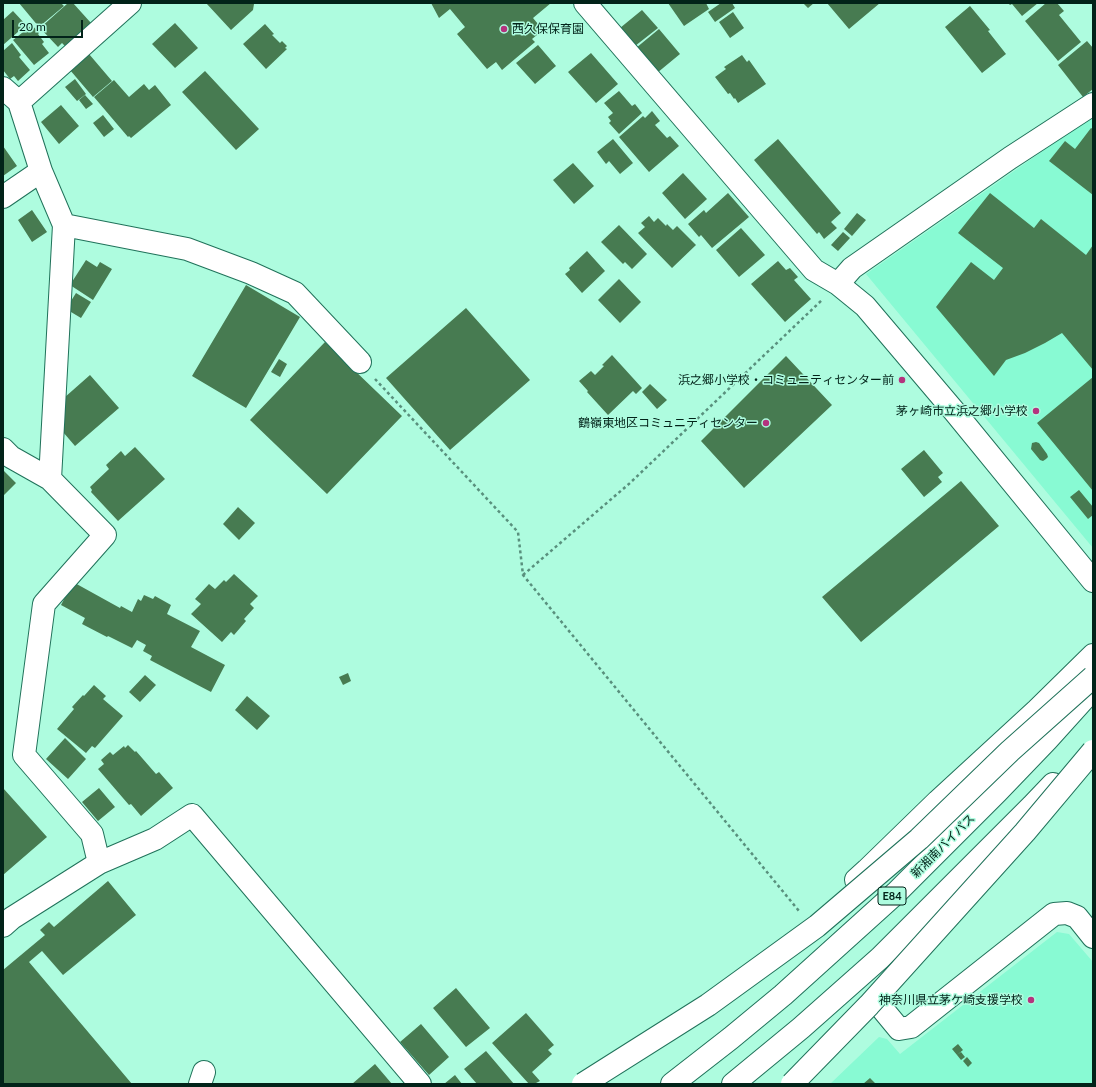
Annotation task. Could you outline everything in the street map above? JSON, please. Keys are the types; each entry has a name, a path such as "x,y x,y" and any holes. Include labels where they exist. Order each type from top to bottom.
{"main road":[{"path":"50,479 64,226 11,95 130,3"},
{"path":"585,3 814,270 838,284 865,306 954,411 1093,581"},
{"path":"838,284 852,268 1010,158 1093,104"},
{"path":"3,198 41,171"},
{"path":"64,226 187,249 251,273 295,293 360,362"},
{"path":"3,449 11,457 50,479 105,535 44,604 24,755 92,834 99,863"},
{"path":"598,1084 807,920 867,870 938,801 1037,710 1093,655"},
{"path":"583,1084 708,1005 817,926 919,839 1010,751 1093,676"},
{"name":"新湘南バイパス","path":"672,1084 731,1038 782,995 896,893 997,792 1093,689"},
{"path":"733,1084 801,1028 880,958 1032,806 1093,741"},
{"path":"792,1084 869,1005 1025,832 1093,751"},
{"path":"792,1084 880,1006 1093,762"},
{"path":"3,926 12,918 99,863 155,838 192,815 420,1084"},
{"path":"880,1006 899,1029 911,1027 1054,914 1067,913 1077,917 1093,937"}],"path":[{"path":"523,575 630,483 838,284"},
{"path":"360,362 518,532 523,575 807,920"}],"shaded area":[{"name":"茅ヶ崎市立浜之郷小学校","path":"1093,117 1093,548 866,274"},
{"name":"神奈川県立茅ケ崎支援学校","path":"1057,932 1069,934 1093,962 1093,1084 830,1084 879,1037 887,1039 900,1054"}],"building":[{"path":"19,3 61,3 64,6 39,27"},
{"path":"68,3 73,3 91,23 65,46 62,43 58,47 40,28"},
{"path":"206,3 254,4 253,10 231,30"},
{"path":"431,3 551,3 533,18 543,30 532,39 535,42 502,70 496,62 487,69 457,34 465,27 450,9 439,18"},
{"path":"668,3 706,3 709,9 684,26"},
{"path":"721,3 732,3 735,8 715,22 708,12"},
{"path":"803,3 814,3 808,8"},
{"path":"827,3 880,3 849,29"},
{"path":"1008,3 1038,3 1022,16 1012,4 1010,5"},
{"path":"1046,3 1057,3 1064,11 1059,15 1081,42 1058,61 1025,21"},
{"path":"970,6 990,30 988,31 1006,54 982,73 945,27"},
{"path":"642,10 658,28 635,46 620,28"},
{"path":"13,11 26,25 3,45 3,20"},
{"path":"733,12 744,28 730,38 719,22"},
{"path":"175,23 198,48 175,68 152,44"},
{"path":"265,24 274,34 272,35 280,43 282,41 287,46 285,48 287,49 266,69 243,44"},
{"path":"32,25 39,33 38,34 44,42 42,44 49,53 34,65 13,40"},
{"path":"659,29 680,54 657,73 636,48"},
{"path":"1087,41 1093,48 1093,89 1083,97 1058,65"},
{"path":"12,43 21,55 19,57 30,70 18,81 14,76 10,79 3,70 3,51"},
{"path":"538,45 556,66 535,84 516,63"},
{"path":"591,53 618,84 596,103 568,72"},
{"path":"89,54 112,81 93,97 70,70"},
{"path":"742,55 747,62 749,60 766,84 738,103 730,93 728,94 715,77 726,69 724,67"},
{"path":"205,71 259,129 236,150 182,92"},
{"path":"75,79 86,94 77,101 65,87"},
{"path":"114,80 129,97 144,84 149,90 155,85 171,105 131,138 129,136 128,137 94,97"},
{"path":"619,91 632,106 635,104 642,113 619,134 609,123 611,121 608,117 613,113 604,103"},
{"path":"85,95 93,104 86,109 79,100"},
{"path":"61,105 79,126 59,144 41,122"},
{"path":"652,111 660,121 655,125 667,138 670,136 679,146 649,172 619,137 643,116 645,118"},
{"path":"103,115 114,129 104,137 93,123"},
{"path":"1091,128 1093,129 1093,195 1049,161 1065,141 1075,149"},
{"path":"613,139 633,163 620,174 609,161 606,164 597,152"},
{"path":"778,139 841,213 831,222 837,228 824,239 819,232 817,234 754,160"},
{"path":"3,146 17,166 3,176"},
{"path":"573,163 594,186 574,204 553,180"},
{"path":"683,173 707,199 685,219 662,193"},
{"path":"728,193 749,217 712,248 701,235 699,237 688,224 704,210 706,213"},
{"path":"990,193 1034,228 1041,219 1086,255 1093,245 1093,370 1062,333 1025,353 1006,360 994,376 936,307 971,262 994,280 1003,268 958,233"},
{"path":"32,210 47,232 32,242 18,220"},
{"path":"857,213 866,220 852,236 844,229"},
{"path":"649,216 654,222 658,218 666,226 667,224 673,230 677,226 696,245 672,268 638,233 645,227 641,223"},
{"path":"619,225 647,254 632,269 625,262 623,264 601,242"},
{"path":"741,228 765,255 739,277 716,250"},
{"path":"843,232 850,238 838,251 831,245"},
{"path":"587,251 605,271 582,293 565,274 570,270 569,268"},
{"path":"86,260 97,267 100,262 112,269 93,300 70,285"},
{"path":"778,261 786,270 790,268 798,277 794,280 811,299 785,322 751,284"},
{"path":"619,279 641,302 620,323 598,300"},
{"path":"246,285 300,317 246,408 192,376"},
{"path":"76,293 91,302 81,318 66,309"},
{"path":"466,308 530,380 450,450 386,378"},
{"path":"325,342 402,416 327,494 250,420"},
{"path":"612,355 642,388 636,394 633,391 608,415 579,381 591,371 595,375"},
{"name":"鶴嶺東地区コミュニティセンター","path":"786,356 832,405 744,488 701,441"},
{"path":"279,359 287,364 280,377 271,372"},
{"path":"90,375 119,408 75,446 57,425 56,405"},
{"path":"1093,377 1093,491 1037,423"},
{"path":"650,384 667,400 657,409 642,392"},
{"path":"1032,443 1039,443 1047,454 1048,457 1043,461 1040,460 1031,449"},
{"path":"135,447 165,479 118,521 91,492 92,490 90,487 109,469 106,465 121,451 125,456"},
{"path":"924,450 943,473 938,477 942,482 924,497 901,469"},
{"path":"4,471 16,483 3,496 3,472"},
{"path":"961,481 999,526 861,642 822,597"},
{"path":"1079,490 1093,507 1093,515 1088,519 1070,497"},
{"path":"238,507 255,523 239,540 223,524"},
{"path":"234,574 258,596 250,604 254,608 244,619 246,621 234,635 231,632 222,642 191,614 201,604 195,599 209,584 215,589 224,580 226,582"},
{"path":"73,582 120,608 121,606 132,612 138,599 141,601 144,595 153,599 155,596 171,605 167,614 200,631 191,647 225,665 211,692 150,660 152,656 143,651 146,645 137,640 132,648 82,624 85,618 61,605"},
{"path":"348,673 351,681 343,685 339,677"},
{"path":"145,675 156,685 140,702 129,692"},
{"path":"94,685 106,696 103,699 123,716 95,748 92,746 86,753 57,729 74,709 72,707"},
{"path":"247,696 270,716 257,730 235,710"},
{"path":"65,738 86,759 68,779 46,759"},
{"path":"128,745 135,752 136,751 156,774 159,772 173,788 141,816 131,804 129,805 98,769 104,764 101,760 110,752 113,755 124,746 125,748"},
{"path":"3,788 47,837 3,875"},
{"path":"99,788 115,807 98,821 82,802"},
{"path":"108,881 136,915 63,975 42,951 29,962 132,1084 3,1084 3,970 45,935 40,930 49,922 54,927"},
{"path":"456,988 490,1028 466,1047 433,1008"},
{"path":"526,1013 554,1045 548,1050 552,1054 532,1072 540,1081 534,1084 529,1084 492,1043"},
{"path":"421,1024 449,1057 429,1075 400,1042"},
{"path":"958,1044 963,1050 957,1055 952,1049"},
{"path":"486,1051 514,1084 477,1084 464,1069"},
{"path":"961,1052 965,1057 961,1060 957,1055"},
{"path":"967,1057 972,1063 968,1067 963,1061"},
{"path":"375,1064 392,1084 352,1084"},
{"path":"455,1075 462,1084 444,1084"},
{"path":"870,1078 876,1084 863,1084"}],"place":[{"name":"西久保保育園","path":"504,29"},
{"name":"浜之郷小学校・コミュニティセンター前","path":"902,380"},
{"name":"茅ヶ崎市立浜之郷小学校","path":"1036,411"},
{"name":"鶴嶺東地区コミュニティセンター","path":"766,423"},
{"name":"神奈川県立茅ケ崎支援学校","path":"1031,1000"}]}
